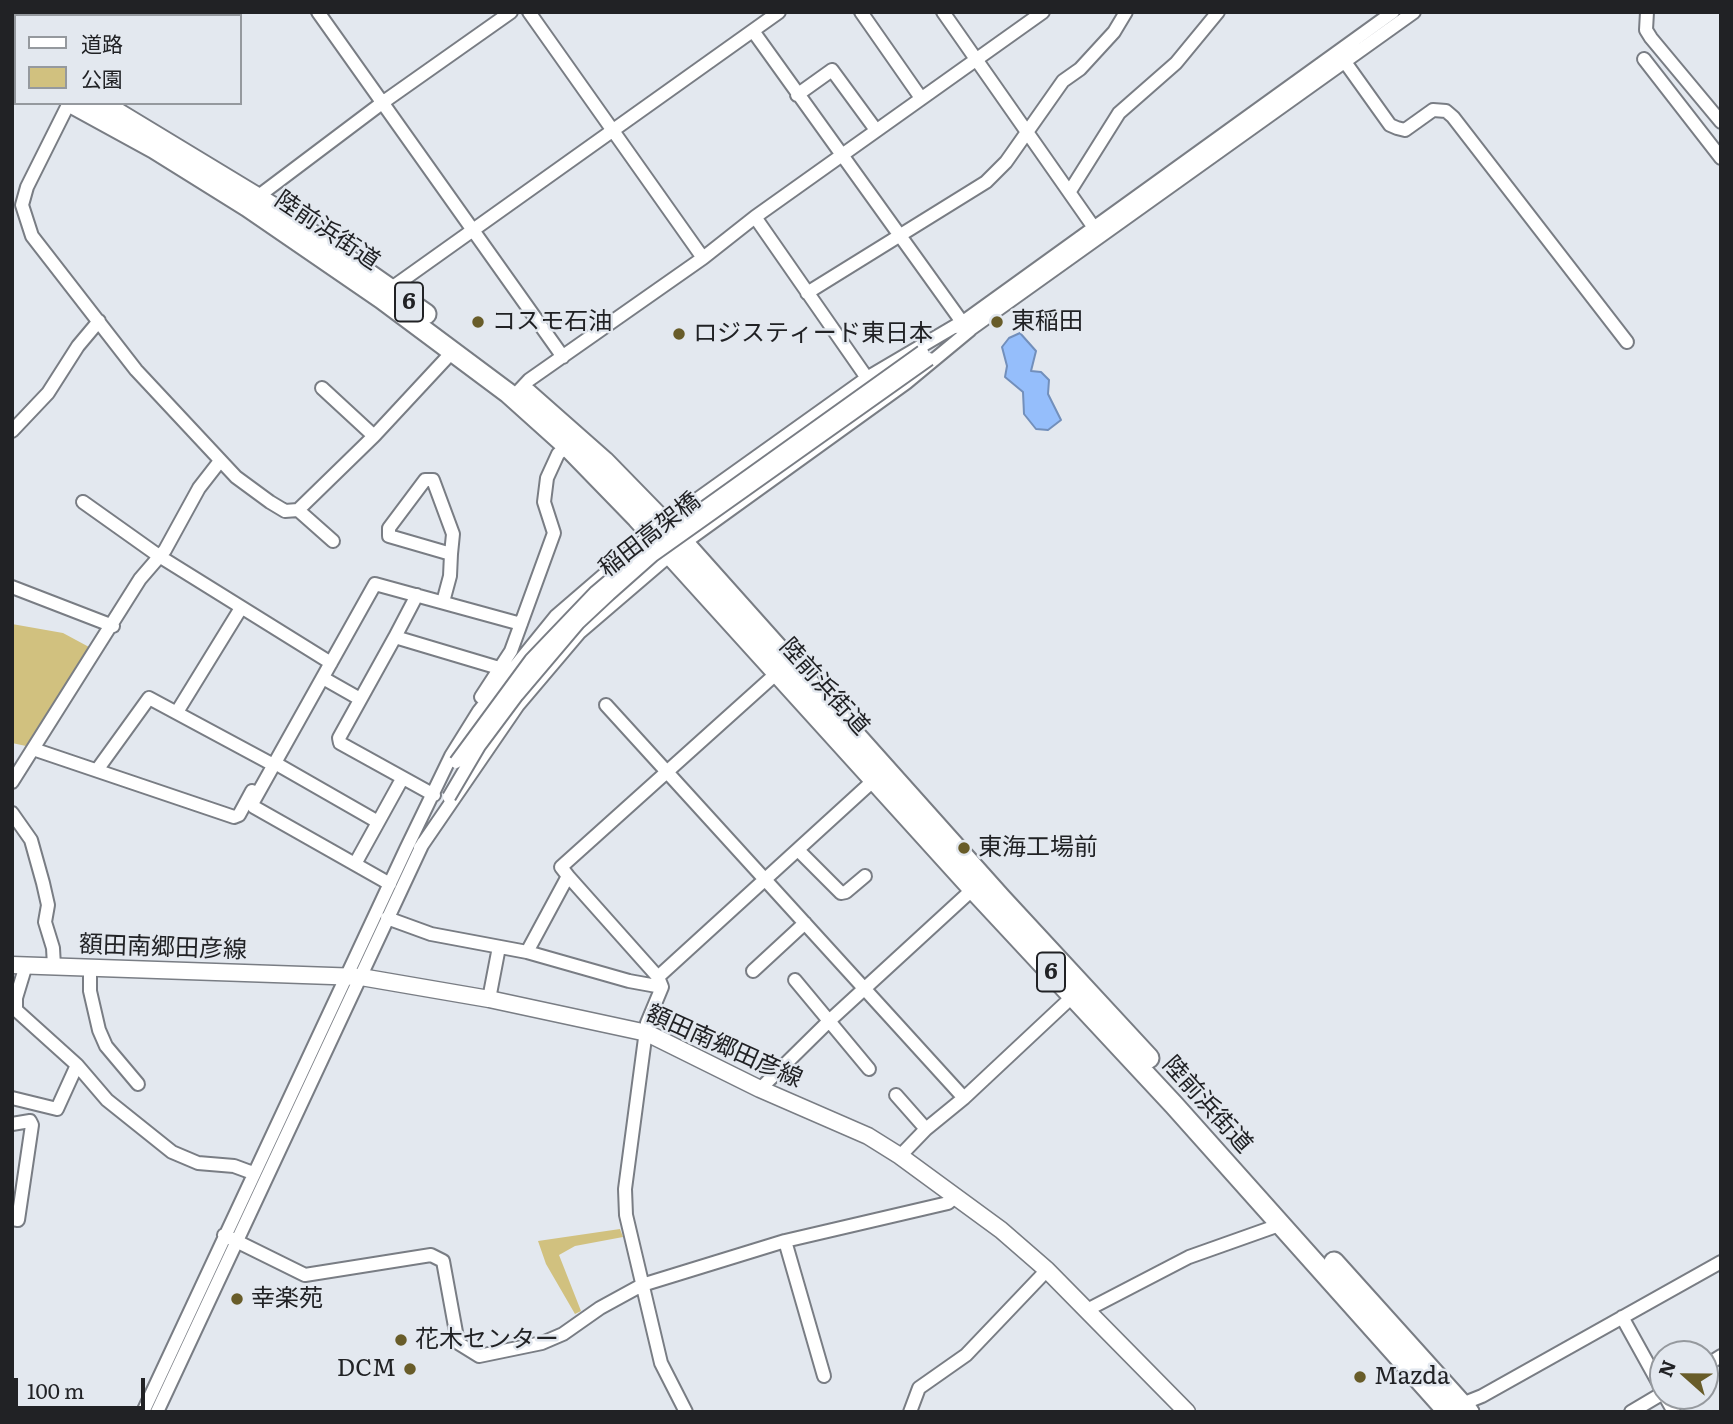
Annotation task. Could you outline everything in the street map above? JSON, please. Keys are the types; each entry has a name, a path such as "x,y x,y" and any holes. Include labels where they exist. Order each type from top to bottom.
{"highway":[{"name":"陸前浜街道","path":"74,105 252,201"},
{"name":"陸前浜街道","path":"104,105 252,201 386,293 517,393 567,446 658,528"},
{"name":"陸前浜街道","path":"386,293 454,350 570,429 677,549 1001,898 1452,1409"},
{"name":"陸前浜街道","path":"677,549 778,672 874,780 1452,1409"}],"main road":[{"name":"額田南郷田彦線","path":"19,965 353,977 489,999 647,1033 760,1089 868,1136 900,1156 956,1196 1047,1270 1187,1412"}],"street":[{"path":"318,12 563,357"},
{"path":"252,201 382,103 511,12"},
{"path":"529,12 703,258"},
{"path":"386,293 779,12"},
{"path":"861,12 921,98"},
{"path":"943,12 1101,238"},
{"path":"517,393 755,217 1043,12"},
{"path":"807,293 986,182 1006,162 1063,81 1080,69 1114,32 1126,12"},
{"path":"1070,191 1119,113 1176,63 1217,12"},
{"path":"157,1412 230,1238 253,1172 353,977 387,918 420,848 518,705 547,669 579,633 677,549 906,383 966,326 1094,226 1393,12"},
{"path":"925,355 1101,238 1414,12"},
{"path":"1647,12 1646,30 1651,38 1721,122"},
{"path":"753,31 966,326"},
{"path":"1644,58 1721,158"},
{"path":"1345,62 1390,125 1405,130 1433,110 1446,111 1453,117 1628,342"},
{"path":"797,95 832,70 876,130"},
{"path":"69,105 27,187 22,205 32,236 136,370 236,477 285,511 299,510 374,436 454,350"},
{"path":"755,217 867,378"},
{"path":"12,431 48,393 78,346 100,321"},
{"path":"143,1412 230,1238 353,977 387,882 430,794 479,711 556,616 658,528 867,378 966,326"},
{"name":"稲田高架橋","path":"430,794 531,660 596,592 648,548 925,355"},
{"name":"稲田高架橋","path":"420,848 479,746 517,695 578,623 653,555 925,355"},
{"path":"322,388 374,436"},
{"path":"430,794 447,750 512,652 554,533 544,502 547,478 558,454 567,446"},
{"path":"12,782 141,579 159,556 200,488 220,461"},
{"path":"443,602 450,576 453,534 433,480 425,480 389,528 389,536 451,554"},
{"path":"83,502 159,556 327,661"},
{"path":"299,510 333,541"},
{"path":"387,882 254,807 253,802 272,763 327,661 375,584 521,624"},
{"path":"12,587 113,626"},
{"path":"417,594 339,738 340,743 430,794"},
{"path":"177,712 242,608"},
{"path":"395,637 499,668"},
{"path":"33,748 234,817 239,815 323,678 327,661"},
{"path":"660,982 561,867 778,672"},
{"path":"323,678 360,699"},
{"path":"97,771 149,698 378,822"},
{"path":"606,705 964,1098"},
{"path":"355,864 402,779"},
{"path":"686,1412 662,1363 626,1215 625,1189 647,1033 660,982 874,780"},
{"path":"12,813 31,840 43,883 48,905 45,922 53,948 54,966"},
{"path":"799,851 841,893 865,876"},
{"path":"527,952 568,876"},
{"path":"760,1089 864,988 974,889"},
{"path":"387,918 431,934 527,952 629,981 660,982"},
{"path":"753,971 805,923"},
{"path":"489,999 499,947"},
{"path":"19,965 16,1010 77,1065 107,1100 172,1152 198,1163 234,1166 253,1172"},
{"path":"90,968 90,991 99,1030 106,1045 138,1084"},
{"path":"795,980 869,1069"},
{"path":"900,1156 926,1129 964,1098 1073,996"},
{"path":"12,1098 57,1109 77,1065"},
{"path":"896,1095 926,1129"},
{"path":"12,1124 30,1121 32,1125 18,1220 12,1219"},
{"path":"230,1238 305,1275 431,1255 443,1261 458,1343 479,1356 542,1343 563,1334 600,1308 642,1285 785,1241 948,1203 956,1196"},
{"path":"1087,1310 1189,1257 1282,1224"},
{"path":"785,1241 824,1376"},
{"path":"1452,1409 1721,1262"},
{"path":"910,1412 919,1388 934,1374 966,1355 1047,1270"},
{"path":"1622,1317 1649,1366"},
{"path":"1631,1412 1649,1402"}],"green space":[{"path":"12,624 63,633 89,647 26,746 12,743"},
{"path":"620,1229 623,1237 575,1246 559,1255 581,1311 575,1314 546,1264 538,1241"}],"water":[{"path":"1020,333 1036,351 1031,371 1041,372 1049,380 1048,394 1061,420 1048,430 1036,429 1024,414 1023,392 1005,377 1007,366 1002,347 1009,338"}],"place":[{"name":"コスモ石油","path":"478,322"},
{"name":"東稲田","path":"997,322"},
{"name":"ロジスティード東日本","path":"679,334"},
{"name":"東海工場前","path":"964,848"},
{"name":"幸楽苑","path":"237,1299"},
{"name":"花木センター","path":"401,1340"},
{"name":"DCM","path":"410,1369"},
{"name":"Mazda","path":"1360,1377"}]}
